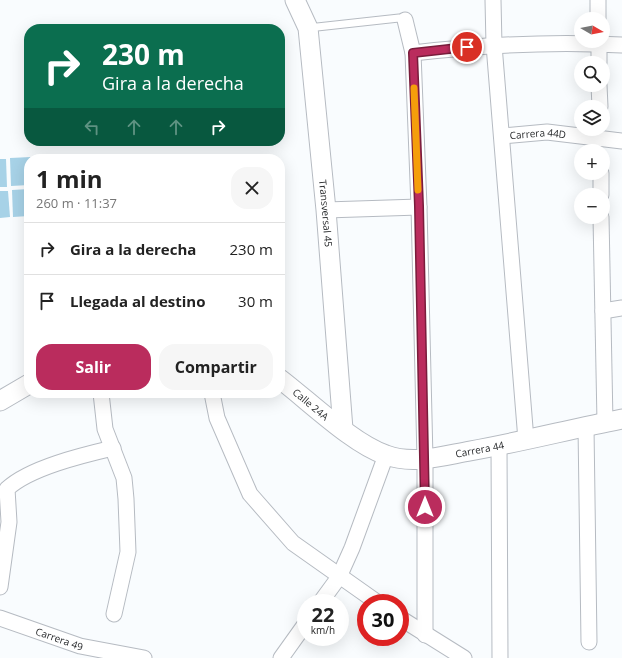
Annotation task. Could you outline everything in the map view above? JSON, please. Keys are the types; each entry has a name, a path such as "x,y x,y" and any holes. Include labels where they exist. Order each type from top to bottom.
{"street":[{"name":"Transversal 45","path":"295,0 308,28 326,210 343,428"},
{"path":"493,0 494,45 526,440"},
{"path":"598,0 598,12"},
{"path":"405,20 413,53 419,206 425,459 425,634"},
{"path":"413,53 494,45 574,43"},
{"path":"610,43 622,45"},
{"name":"Carrera 44D","path":"502,136 548,132 600,140 622,141"},
{"path":"326,210 419,206"},
{"path":"602,224 603,311 613,421"},
{"path":"603,311 622,308"},
{"name":"Calle 24A","path":"285,383 343,428"},
{"path":"0,401 24,387"},
{"path":"102,398 105,429 124,478 126,499 128,546 124,573 114,614"},
{"path":"213,398 217,418 250,494 293,543 364,594"},
{"name":"Carrera 44","path":"343,428 363,444 386,455 406,460 425,459 499,446 613,421"},
{"path":"586,426 589,642"},
{"path":"499,446 500,658"},
{"path":"0,587 7,489 16,480 76,458 113,448"},
{"path":"327,594 339,577 352,548 386,455"},
{"name":"Carrera 49","path":"0,618 80,646 144,658"},
{"path":"409,624 464,658"},
{"path":"281,658 297,636"}],"lane":[{"path":"308,28 399,18 405,20"}],"water":[{"path":"24,157 24,185 11,186 10,158"},
{"path":"0,159 6,159 7,187 0,187"},
{"path":"24,189 24,216 13,217 12,190"},
{"path":"0,191 8,191 10,217 0,218"}],"slow traffic":[{"path":"414,88 418,190"}],"route":[{"path":"425,507 419,206 413,53 467,47"}]}
